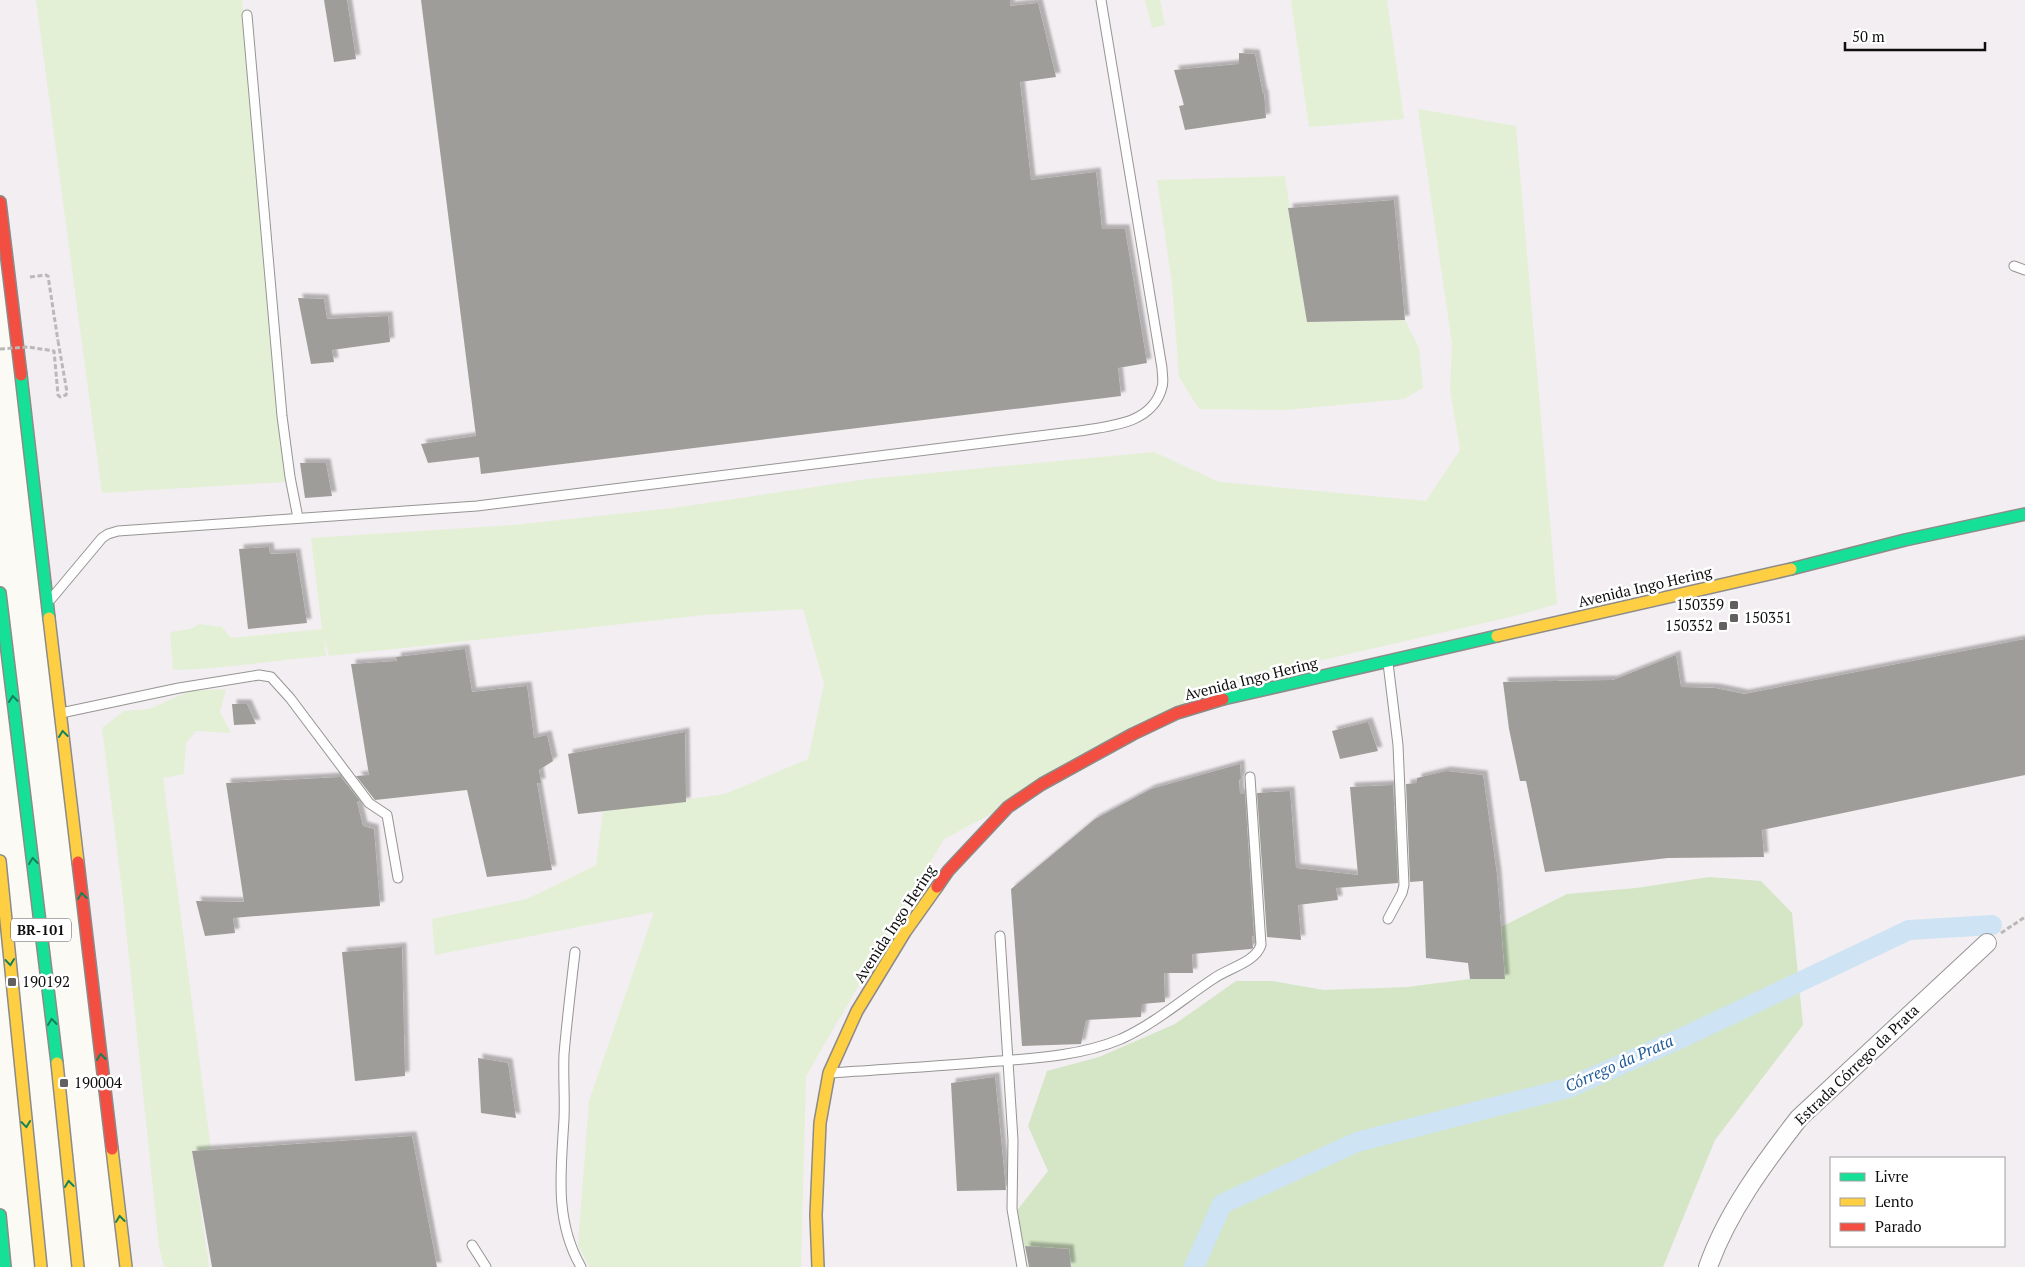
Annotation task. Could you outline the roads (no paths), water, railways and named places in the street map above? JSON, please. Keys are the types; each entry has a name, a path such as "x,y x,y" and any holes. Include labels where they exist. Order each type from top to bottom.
{"main road":[{"path":"0,202 126,1267"},
{"name":"Avenida Ingo Hering","path":"818,1267 816,1215 822,1100 830,1073 857,1011 904,932 948,871 1008,808 1042,784 1133,734 1178,713 1206,703 1776,572 1957,528 2025,514"},
{"name":"BR-101","path":"0,593 48,980 78,1267"},
{"name":"BR-101","path":"0,862 41,1267"},
{"path":"0,1216 5,1267"}],"street":[{"name":"Estrada Córrego da Prata","path":"1708,1267 1727,1223 1779,1144 1799,1118 1987,943"}],"lane":[{"path":"48,602 102,538 118,531 487,505 1079,431 1129,422 1146,413 1155,404 1162,387 1162,368 1101,0"},
{"path":"247,15 282,416 290,478 298,518"},
{"path":"2014,266 2025,270"},
{"path":"1387,661 1398,745 1404,885 1388,918"},
{"path":"61,713 179,688 259,675 271,677 302,713 369,803 387,815 398,878"},
{"path":"830,1073 1045,1057 1092,1049 1120,1040 1144,1028 1225,970 1254,957 1261,945 1250,777"},
{"path":"1000,936 1013,1140 1012,1209 1022,1267"},
{"path":"575,952 564,1055 564,1118 560,1201 568,1239 581,1267"},
{"path":"472,1245 486,1267"}],"waterway":[{"name":"Córrego da Prata","path":"1194,1267 1222,1204 1357,1142 1568,1088 1688,1035 1909,930 1992,925"}],"place":[{"name":"150359","path":"1734,605"},
{"name":"150351","path":"1734,618"},
{"name":"150352","path":"1723,626"},
{"name":"190192","path":"12,982"},
{"name":"190004","path":"64,1083"}]}
